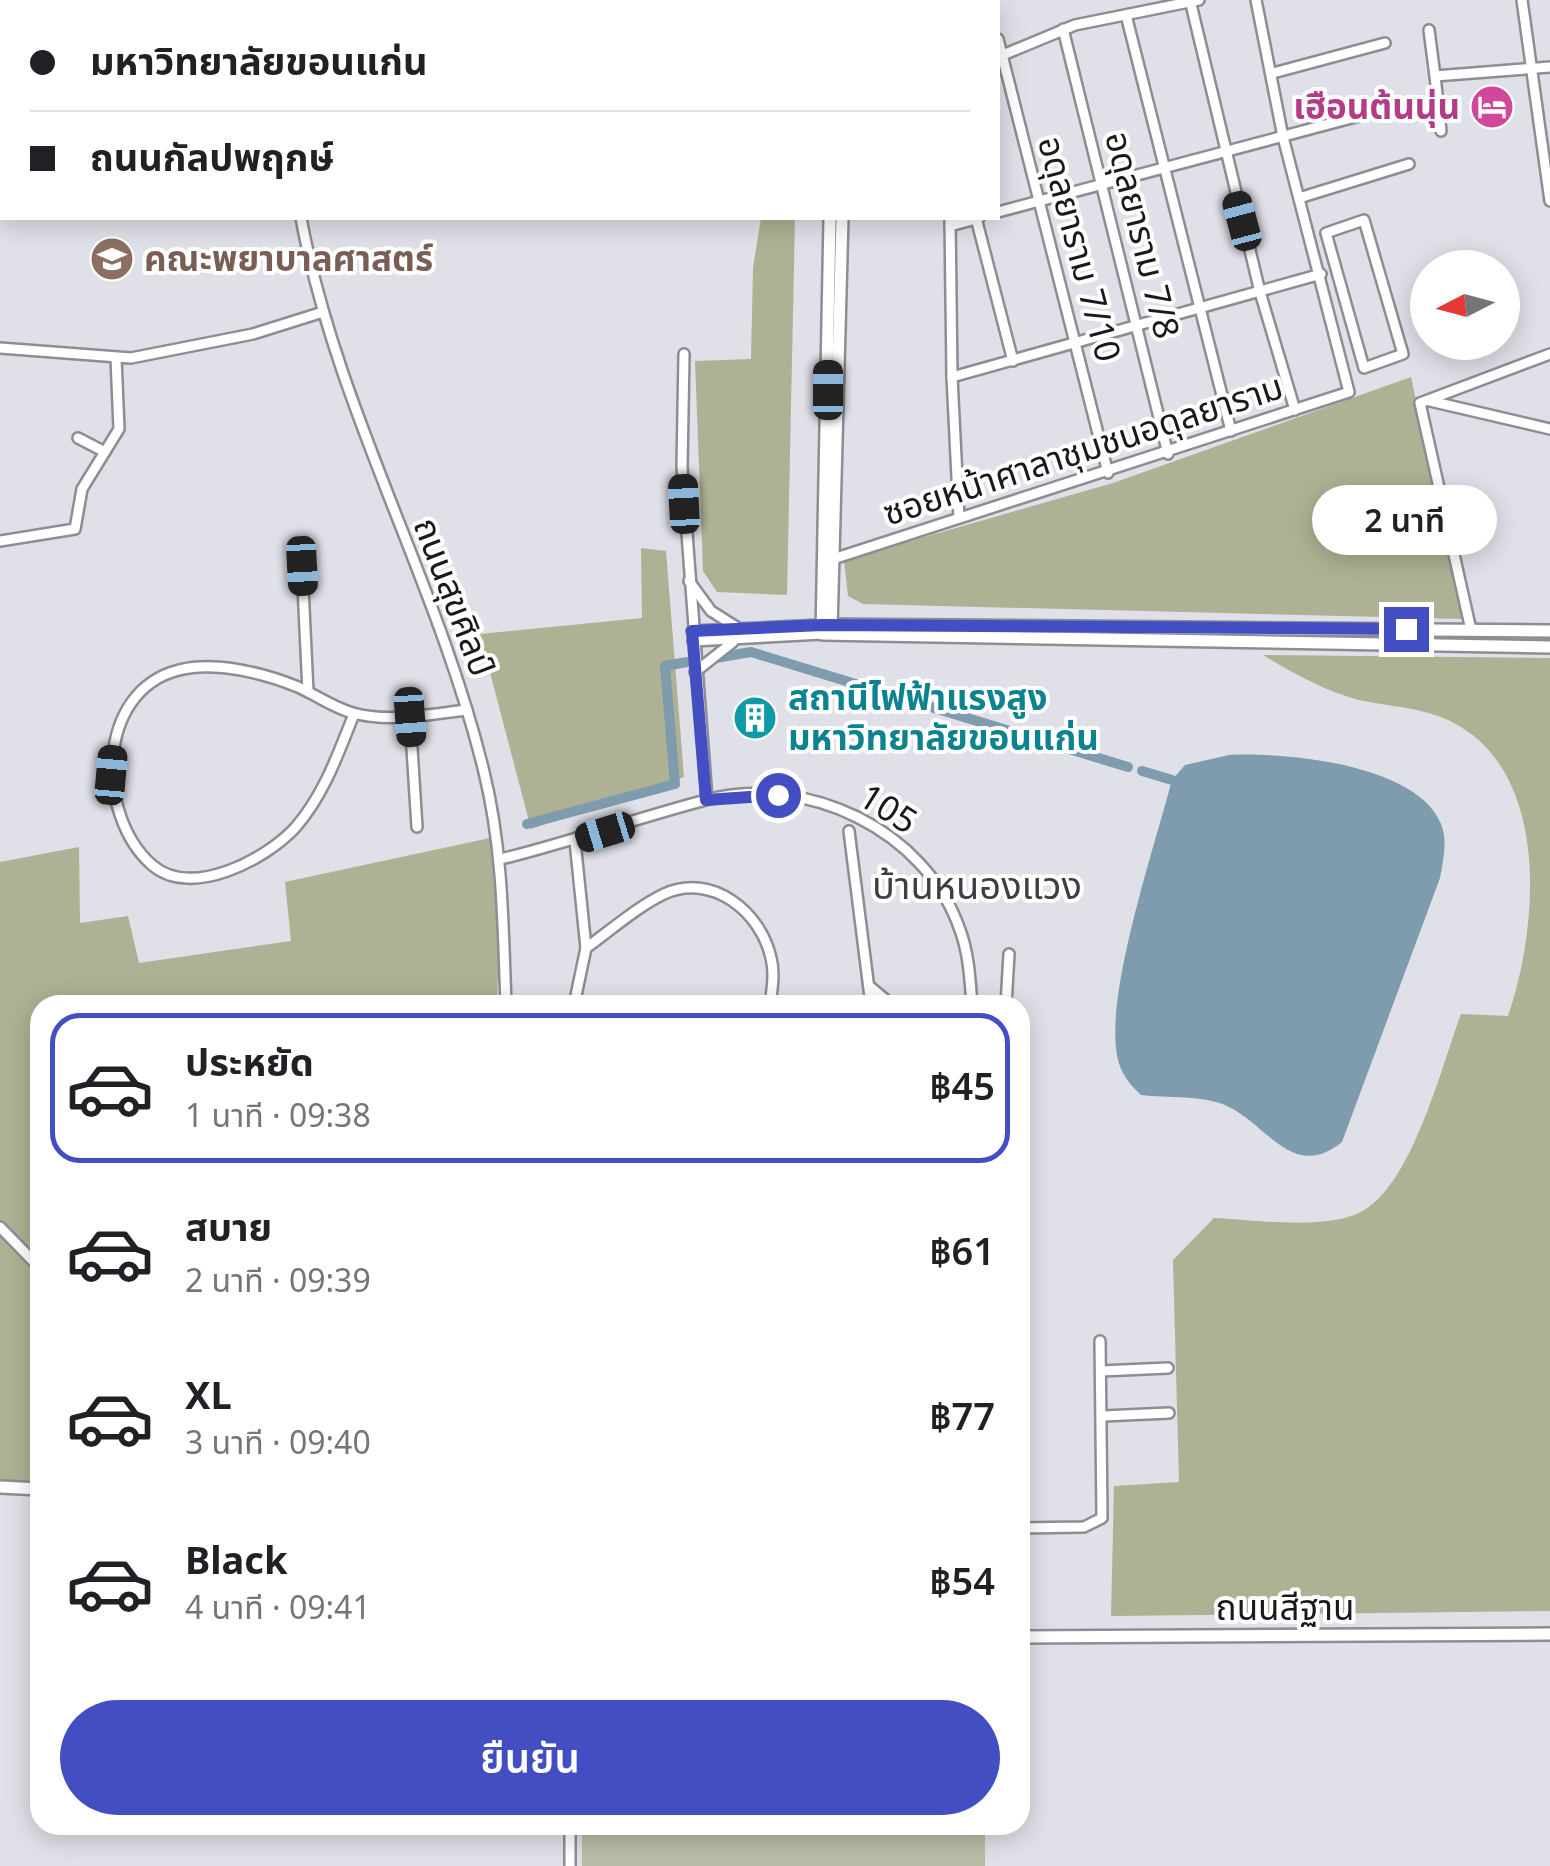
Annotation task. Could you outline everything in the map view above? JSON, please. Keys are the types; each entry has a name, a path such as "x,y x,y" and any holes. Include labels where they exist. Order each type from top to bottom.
{"main road":[{"path":"826,629 830,220"},
{"path":"826,629 833,560 842,220"},
{"path":"1339,643 1340,628"},
{"path":"826,629 1550,631"},
{"path":"826,629 1550,647"},
{"path":"0,1487 30,1488"},
{"name":"ถนนสีฐาน","path":"1030,1637 1550,1634"}],"street":[{"path":"1256,0 1283,137 1329,308 1346,303"},
{"path":"1522,0 1550,201"},
{"path":"1000,56 1063,29 1193,1 1224,150 1295,410"},
{"path":"1126,15 1231,431"},
{"name":"อดุลยาราม 7/8","path":"1063,29 1168,454"},
{"path":"1429,30 1441,131"},
{"path":"1273,73 1385,44"},
{"name":"อดุลยาราม 7/10","path":"1000,64 1108,473"},
{"path":"1435,76 1550,67"},
{"path":"1000,211 1101,181 1393,107"},
{"path":"1538,134 1550,139"},
{"path":"1299,198 1409,164"},
{"name":"ถนนสุขศิลป์","path":"301,220 323,312 351,403 467,710 501,859 506,995"},
{"path":"978,220 1014,361"},
{"path":"1364,220 1404,354 1364,368 1346,303 1326,233 1364,220"},
{"path":"950,222 959,518"},
{"path":"952,376 1199,311 1321,274"},
{"name":"ซอยหน้าศาลาชุมชนอดุลยาราม","path":"833,560 1349,392 1329,308"},
{"path":"0,348 116,358 192,349 323,312"},
{"path":"684,354 682,467 706,800"},
{"path":"1472,630 1420,403 1550,354"},
{"path":"0,541 75,529 82,489 119,429 116,358"},
{"path":"1428,400 1550,429"},
{"path":"78,438 105,452"},
{"path":"302,566 308,692"},
{"path":"688,579 711,612 740,635"},
{"path":"692,636 826,629"},
{"path":"696,672 719,648 740,635"},
{"path":"354,714 328,780 293,830 220,875 170,877 151,864 122,821 111,775 118,730 147,688 163,675 212,667 308,692 354,714 410,717 467,710"},
{"path":"410,717 417,827"},
{"name":"105","path":"501,859 575,841 706,800 778,795 804,799 849,814 888,835 922,865 949,904 968,962 971,995"},
{"path":"849,832 869,995"},
{"path":"574,995 586,948 575,841"},
{"path":"586,948 664,894 681,890 718,894 745,908 771,956 770,995"},
{"path":"1006,995 1008,954"},
{"path":"868,986 879,995"},
{"path":"0,1227 30,1258"},
{"path":"1030,1528 1084,1528 1100,1523 1104,1511 1100,1341"},
{"path":"1101,1371 1168,1368"},
{"path":"1103,1416 1169,1413"},
{"path":"570,1835 570,1866"}],"green space":[{"path":"761,220 795,220 787,595 717,592 703,571 695,361 751,359 753,268"},
{"path":"1411,377 1463,619 863,604 848,596 844,560 1113,483"},
{"path":"641,548 666,551 684,777 531,829 480,634 642,618"},
{"path":"1263,655 1550,658 1550,1611 1111,1616 1114,1486 1179,1482 1173,1260 1214,1218 1322,1222 1354,1215 1374,1203 1392,1183 1421,1127 1461,1014 1508,1016 1527,934 1528,846 1519,805 1502,768 1477,738 1441,717 1334,692"},
{"path":"490,838 499,940 497,995 30,995 30,1488 0,1487 0,862 79,847 80,923 128,916 139,963 291,941 285,882"},
{"path":"582,1835 985,1835 985,1866 582,1866"}],"water":[{"path":"1229,755 1314,760 1378,775 1406,787 1427,804 1443,831 1440,878 1342,1142 1325,1153 1295,1153 1218,1102 1141,1095 1127,1080 1119,1062 1119,988 1172,780 1185,765"}],"waterway":[{"path":"715,658 751,652 1128,767"},
{"path":"527,824 675,784 665,666 687,662"},
{"path":"1142,771 1172,780"}],"place":[{"name":"เฮือนต้นนุ่น","path":"1492,107"},
{"name":"คณะพยาบาลศาสตร์","path":"112,259"},
{"name":"สถานีไฟฟ้าแรงสูง มหาวิทยาลัยขอนแก่น","path":"755,718"}],"district":[{"name":"บ้านหนองแวง","path":"977,886"}],"route":[{"path":"778,795 706,800 692,631 822,625 1406,629"}]}
